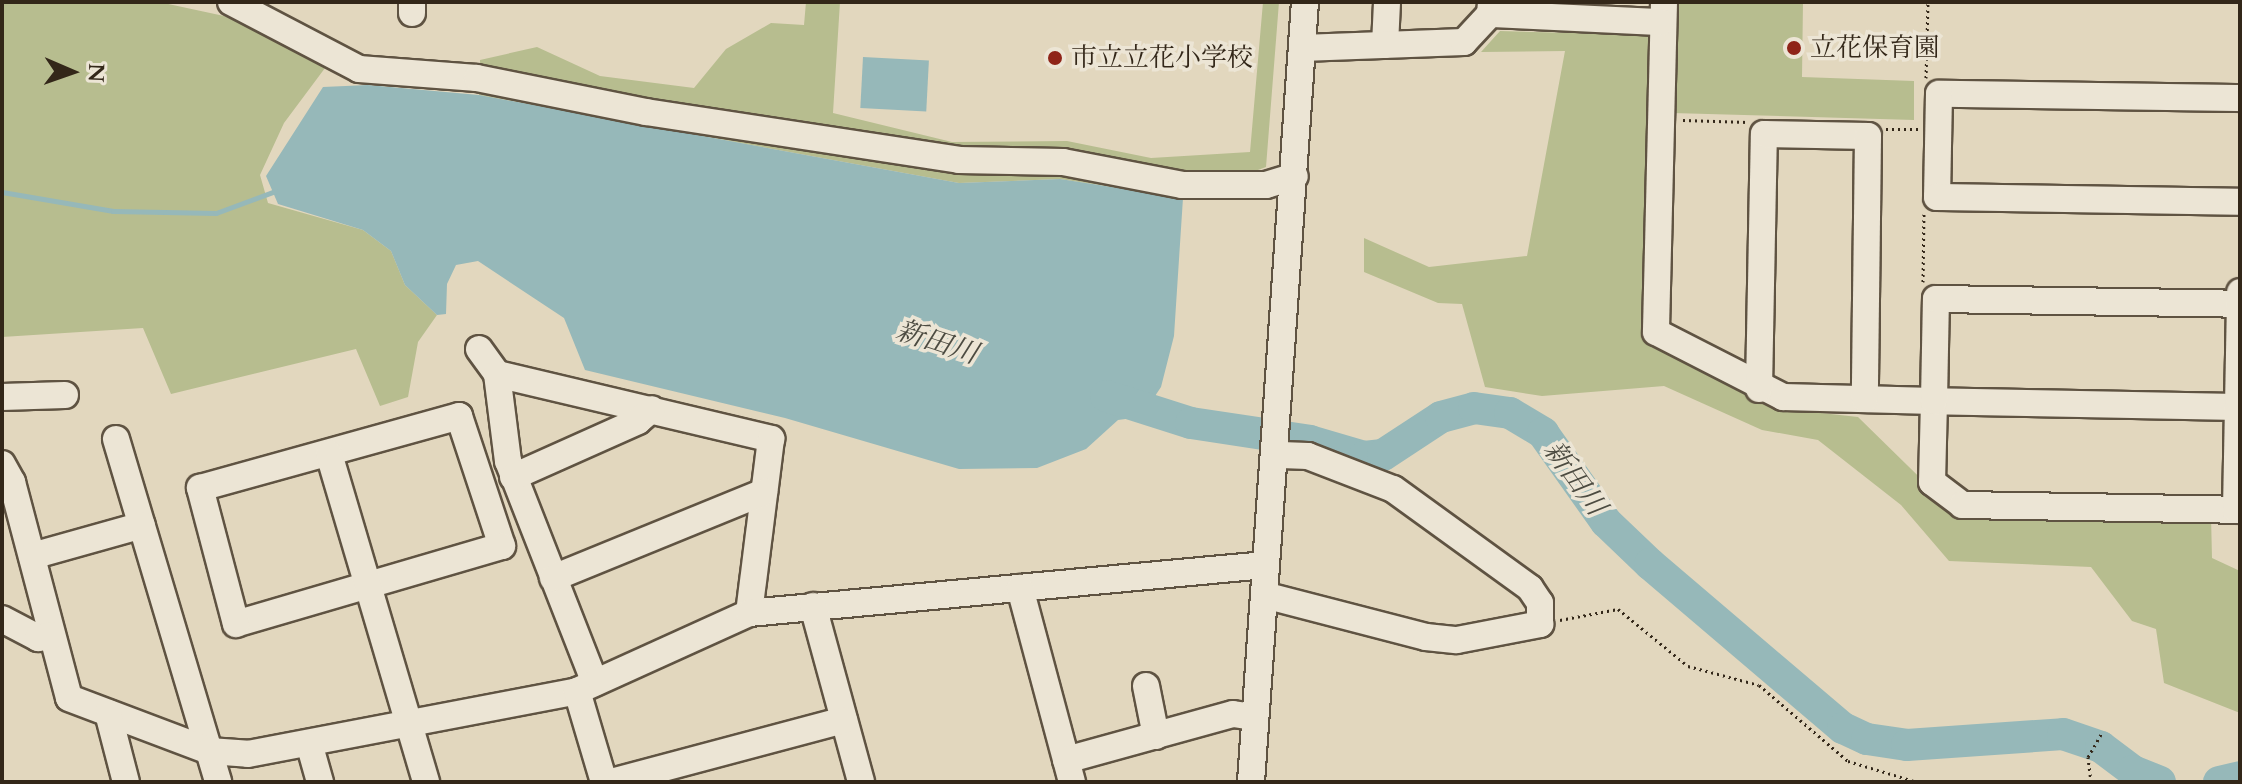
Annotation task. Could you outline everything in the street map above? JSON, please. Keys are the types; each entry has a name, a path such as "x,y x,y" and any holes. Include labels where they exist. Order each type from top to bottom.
{"street":[{"path":"231,2 359,69 477,78 646,112 959,160 1063,162 1182,185 1266,185 1295,176"},
{"path":"1251,782 1305,2"},
{"path":"1385,45 1387,2"},
{"path":"1302,48 1464,42 1490,8 1663,12 1656,332 1759,389 1783,397 2238,407"},
{"path":"2240,98 1939,94 1937,197 2240,202"},
{"path":"1759,389 1764,134 1868,136 1865,399"},
{"path":"2240,292 2240,304 2238,407 2238,510 1962,505 1932,482 1936,299 2240,304"},
{"path":"479,349 497,374 513,477 553,578 586,687 604,782"},
{"path":"497,374 771,439 749,613"},
{"path":"2,397 65,395"},
{"path":"513,477 638,421 652,409"},
{"path":"459,416 502,546 369,585 236,624 200,488 459,416"},
{"path":"116,439 218,782"},
{"path":"329,454 426,782"},
{"path":"1264,595 1426,637 1457,640 1540,624 1540,603 1530,588 1393,489 1308,456 1274,455"},
{"path":"2,464 12,482 69,698 209,751 248,754 586,687 749,613 1265,565"},
{"path":"553,578 764,492"},
{"path":"32,556 142,525"},
{"path":"1020,588 1069,771 1156,736 1233,714 1255,717"},
{"path":"813,606 861,782"},
{"path":"2,619 38,638 52,635"},
{"path":"1146,686 1156,736"},
{"path":"108,713 126,782"},
{"path":"611,782 844,720"},
{"path":"309,743 320,782"}],"path":[{"path":"1540,624 1618,609 1688,666 1759,685 1848,761 1917,782"},
{"path":"2091,782 2088,757 2102,733"}],"green space":[{"path":"2,2 159,2 238,19 325,68 284,123 260,175 268,203 363,230 391,251 405,285 437,315 418,342 408,397 380,406 356,349 171,394 143,328 2,337"},
{"path":"806,2 840,2 833,113 952,142 1067,141 1151,158 1250,152 1263,2 1279,2 1266,167 1183,198 1060,179 959,183 479,95 480,60 537,47 600,76 694,88 726,49 771,23 804,25"},
{"name":"立花保育園","path":"1679,2 1803,2 1802,77 1914,81 1914,120 1672,113"},
{"path":"1500,31 1649,35 1650,344 1775,408 1858,417 1956,513 2211,516 2212,558 2240,571 2240,713 2164,683 2156,629 2132,621 2091,567 1949,561 1901,505 1818,440 1762,430 1664,386 1542,396 1485,387 1462,304 1438,303 1364,272 1364,238 1429,267 1527,256 1565,51 1481,52"}],"water":[{"path":"863,57 929,60 926,111 860,108"},
{"path":"368,85 479,95 959,183 1060,179 1183,198 1174,336 1161,387 1141,417 1118,420 1086,449 1037,468 959,469 785,418 585,370 564,318 478,261 456,265 447,284 446,314 437,315 405,285 391,251 363,230 278,204 266,176 323,87"}],"waterway":[{"path":"2,192 113,211 216,213 275,191"},
{"name":"新田川","path":"1106,396 1191,423 1310,441 1364,457 1383,455 1441,417 1474,408 1510,413 1543,433 1606,522 1650,564 1843,728 1867,739 1907,745 2063,734 2101,747 2133,771 2160,782"},
{"name":"新田川","path":"2219,782 2240,777"}],"place":[{"name":"立花保育園","path":"1794,48"},
{"name":"市立立花小学校","path":"1055,58"}]}
